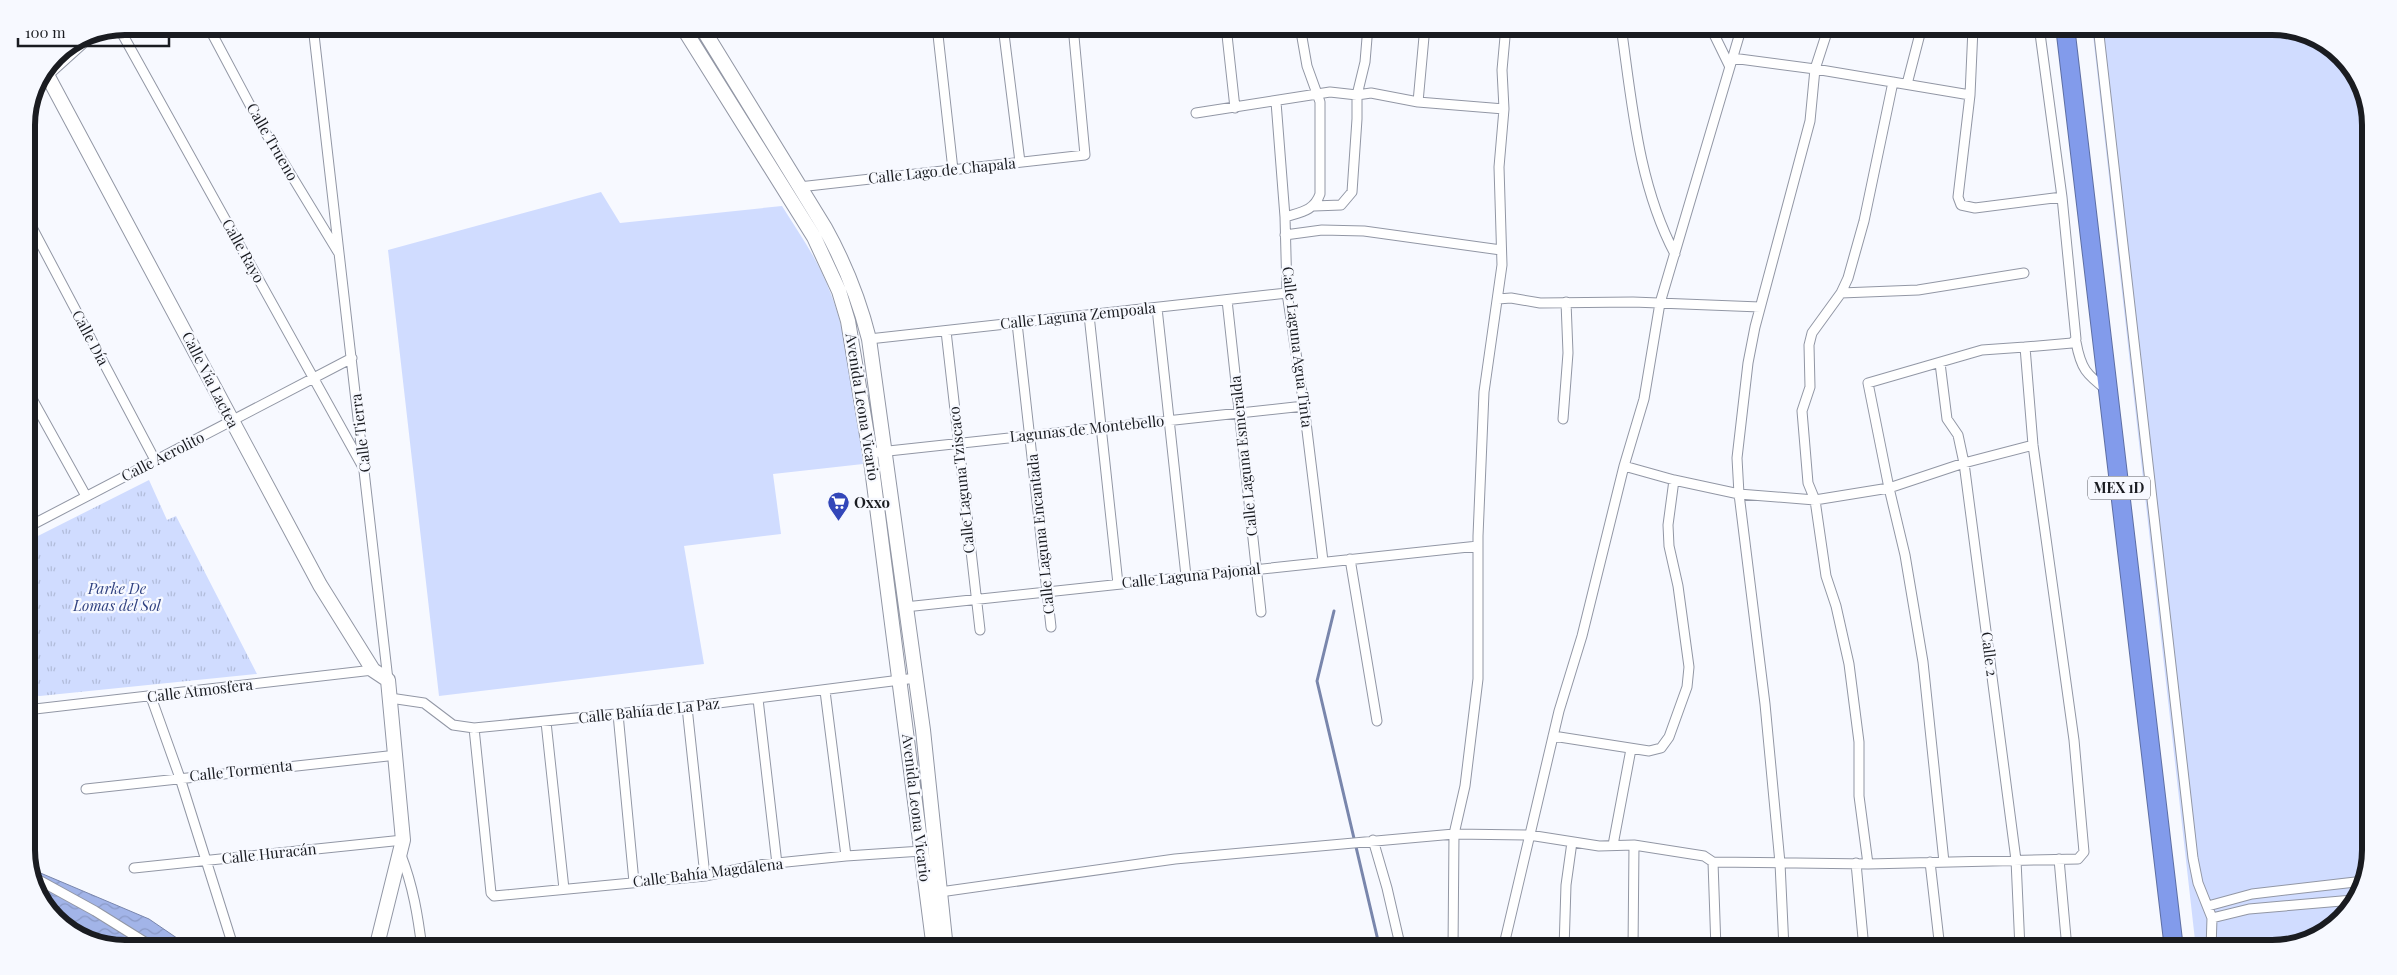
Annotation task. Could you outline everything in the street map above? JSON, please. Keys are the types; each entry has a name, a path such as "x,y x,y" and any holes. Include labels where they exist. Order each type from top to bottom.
{"highway":[{"name":"MEX 1D","path":"2065,35 2173,940"}],"street":[{"name":"Calle Rayo","path":"123,35 366,474"},
{"name":"Calle Trueno","path":"213,35 260,122 340,255"},
{"name":"Calle Tierra","path":"314,35 366,474 397,755 404,840 378,940"},
{"name":"Avenida Leona Vicario","path":"688,35 814,237 840,291 853,342 870,453 933,940"},
{"name":"Avenida Leona Vicario","path":"707,35 740,86 846,267 858,298 869,339 926,753 945,940"},
{"path":"938,35 953,170"},
{"path":"1005,35 1020,162"},
{"name":"Calle Lago de Chapala","path":"799,187 1085,155 1074,35"},
{"path":"1227,35 1235,108"},
{"path":"1285,217 1310,210 1320,194 1321,111 1318,93 1307,66 1302,35"},
{"path":"1314,206 1341,205 1352,192 1358,119 1357,95 1365,62 1367,35"},
{"path":"1418,102 1424,35"},
{"path":"1454,940 1454,834 1465,786 1478,679 1478,546 1484,392 1498,299 1501,250 1499,167 1504,109 1502,70 1505,35"},
{"path":"1622,35 1644,174 1652,205 1675,254"},
{"path":"1715,35 1730,62"},
{"path":"1506,940 1553,736 1582,636 1624,466 1644,399 1660,303 1739,35"},
{"path":"1784,940 1780,863 1765,704 1739,494 1737,458 1748,363 1760,308 1810,121 1815,69 1826,35"},
{"path":"1907,84 1920,35"},
{"path":"1973,35 1970,95 1958,197 1961,205 1975,208 2062,196"},
{"path":"2040,35 2062,196 2076,342 2080,362 2085,372 2108,391"},
{"path":"2099,35 2193,858 2198,883 2212,918 2211,940"},
{"path":"1730,62 1815,69 1970,95"},
{"name":"Calle Vía Lactea","path":"49,77 231,422 320,584 374,670 388,680"},
{"path":"1868,864 1859,796 1859,742 1849,664 1836,606 1826,576 1815,500 1808,483 1802,411 1810,386 1809,345 1812,334 1841,293 1848,278 1864,221 1893,82"},
{"path":"1196,113 1276,102 1318,93 1357,95 1371,93 1418,102 1504,109"},
{"name":"Calle Laguna Agua Tinta","path":"1276,102 1285,217 1287,293 1304,406 1323,561"},
{"path":"1285,235 1322,230 1364,231 1501,250"},
{"name":"Calle Día","path":"35,233 156,460"},
{"path":"1841,293 1918,290 2024,272"},
{"name":"Calle Laguna Zempoala","path":"869,339 1287,293"},
{"path":"1498,299 1511,298 1540,303 1660,303 1760,308"},
{"name":"Calle Laguna Esmeralda","path":"1227,300 1261,612"},
{"path":"1563,419 1568,353 1566,302"},
{"path":"1157,308 1186,576"},
{"path":"1089,315 1118,584"},
{"name":"Calle Laguna Encantada","path":"1017,323 1051,627"},
{"name":"Calle Laguna Tziscaco","path":"946,331 980,630"},
{"path":"1944,862 1923,662 1905,556 1868,383 1982,350 2076,342"},
{"path":"940,892 1166,860 1454,834 1529,835 1599,846 1634,845 1704,856 1713,862 1868,864 2078,859 2084,852 2074,740 2033,445 2025,346"},
{"name":"Calle Aerolito","path":"35,523 352,358"},
{"name":"Calle 2","path":"1940,363 1947,418 1962,445 2016,860 2020,940"},
{"path":"35,404 86,496"},
{"name":"Lagunas de Montebello","path":"870,453 1304,406"},
{"path":"1624,466 1674,480 1739,494 1815,500 1889,488 1964,463 2033,445"},
{"path":"1553,736 1631,750 1649,751 1661,748 1670,737 1687,687 1689,667 1678,586 1669,546 1668,525 1674,480"},
{"name":"Calle Laguna Pajonal","path":"905,607 1256,568 1478,546"},
{"path":"1350,558 1377,721"},
{"name":"Calle Atmosfera","path":"35,707 151,697 374,670"},
{"name":"Calle Bahía de La Paz","path":"390,698 424,703 453,726 474,728 758,699 916,678"},
{"path":"825,691 846,856"},
{"path":"151,697 180,778 231,940"},
{"path":"758,699 777,864"},
{"path":"687,707 705,876"},
{"path":"618,714 634,882"},
{"path":"546,722 564,889"},
{"name":"Calle Bahía Magdalena","path":"474,728 491,893 494,896 705,876 758,866 846,856 922,851"},
{"path":"1613,845 1631,750"},
{"name":"Calle Tormenta","path":"86,789 397,755"},
{"name":"Calle Huracán","path":"134,868 404,840"},
{"path":"1373,840 1388,888 1399,940"},
{"path":"1564,940 1566,885 1572,842"},
{"path":"1633,940 1634,845"},
{"path":"401,855 409,877 421,940"},
{"path":"2059,859 2066,940"},
{"path":"1713,862 1716,940"},
{"path":"1930,862 1939,940"},
{"path":"1856,863 1863,940"},
{"path":"41,881 95,911 142,940"},
{"path":"2208,906 2252,894 2356,882"},
{"path":"2212,918 2250,909 2346,901"}],"green space":[{"path":"2093,35 2272,35 2301,40 2317,47 2331,57 2347,75 2357,96 2362,120 2362,855 2360,867 2355,884 2343,905 2327,921 2312,931 2295,937 2272,940 2195,940"},
{"path":"601,192 620,223 782,206 817,262 839,317 854,390 863,464 773,474 781,534 684,546 704,664 439,696 388,250"},
{"name":"Parke De Lomas del Sol","path":"149,480 167,520 176,516 257,674 35,696 35,537"}],"water":[{"path":"38,872 149,919 180,940 114,939 96,935 80,928 54,905 44,890"}],"waterway":[{"path":"1334,611 1317,681 1378,940"}],"place":[{"name":"Oxxo","path":"838,522"}]}
